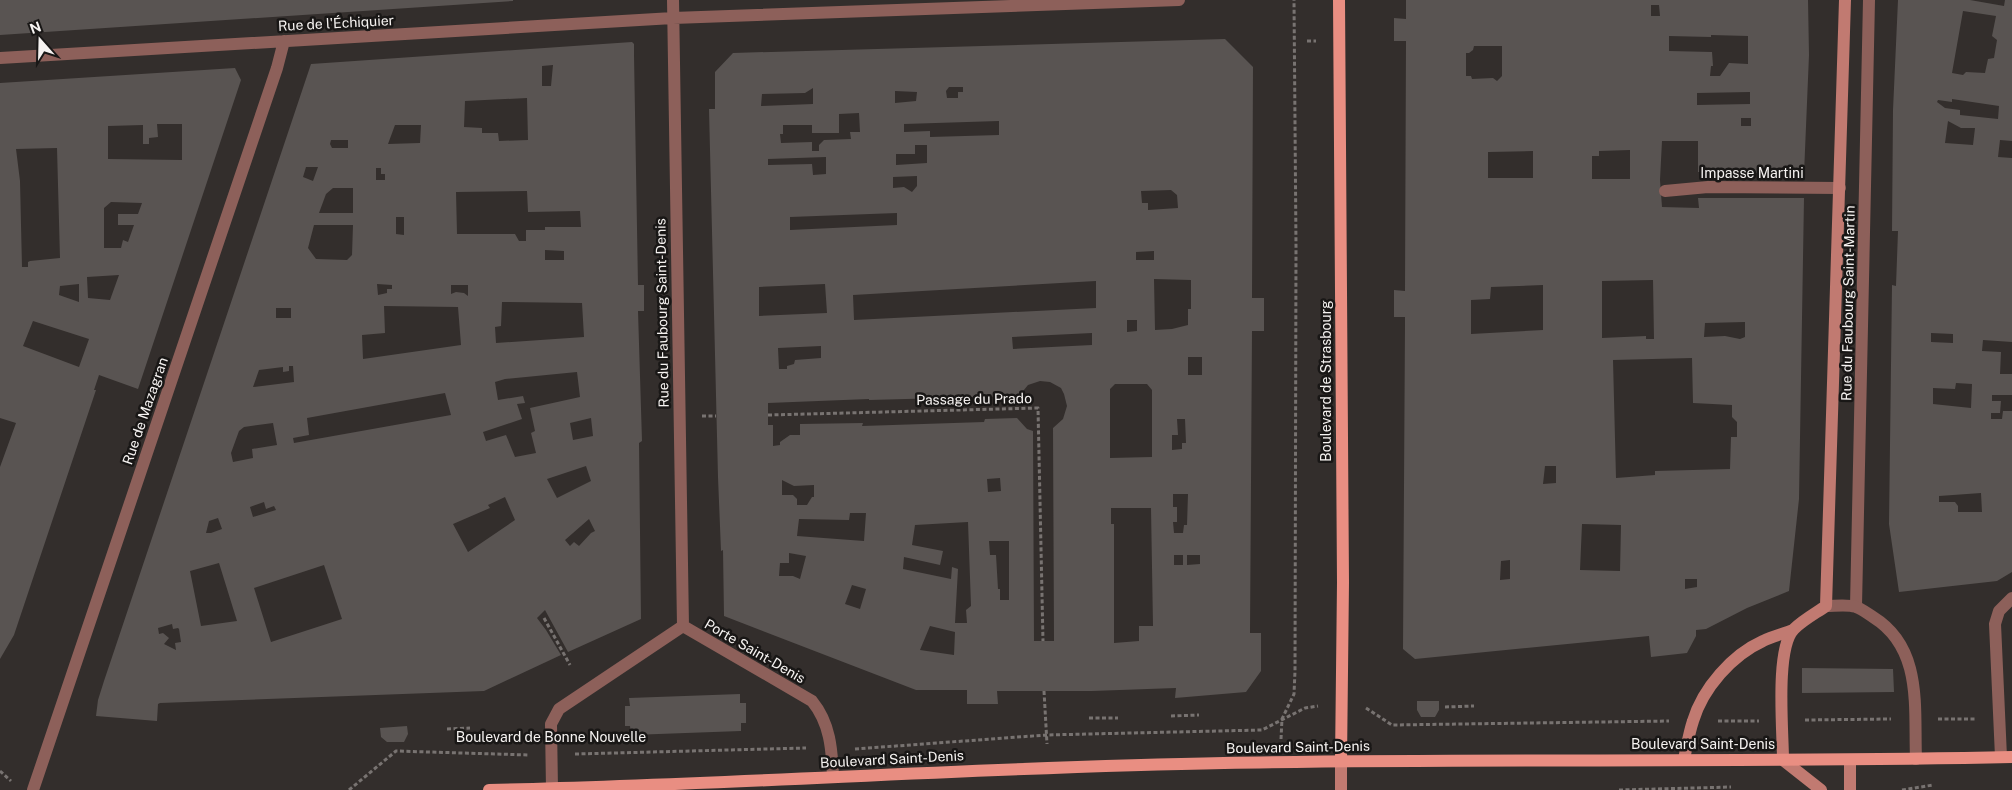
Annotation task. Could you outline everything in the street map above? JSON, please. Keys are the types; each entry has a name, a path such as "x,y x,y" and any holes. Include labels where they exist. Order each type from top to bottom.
{"main road":[{"name":"Boulevard de Strasbourg","path":"1339,0 1341,761"},
{"name":"Rue du Faubourg Saint-Martin","path":"1826,606 1845,0"},
{"path":"1684,759 1693,721 1700,703 1718,676 1728,665 1762,641 1793,630 1826,606"},
{"path":"1793,630 1785,652 1781,676 1783,760 1821,790"},
{"name":"Boulevard Saint-Denis","path":"681,787 833,777 1048,767 1341,761 1850,760 2007,757"},
{"path":"1850,760 1850,790"},
{"path":"1341,761 1341,790"},
{"path":"490,790 681,787"}],"street":[{"name":"Rue du Faubourg Saint-Denis","path":"673,0 682,626"},
{"name":"Rue de l'Échiquier","path":"0,58 673,18 1179,0"},
{"name":"Rue du Faubourg Saint-Martin","path":"1856,606 1869,0"},
{"name":"Rue de Mazagran","path":"33,790 277,68 284,41"},
{"name":"Impasse Martini","path":"1665,191 1708,187 1840,188"},
{"path":"2007,757 1995,624 1999,611 2012,598"},
{"path":"1826,606 1856,606 1887,626 1905,650 1914,688 1916,759"},
{"name":"Porte Saint-Denis","path":"552,788 551,724 559,709 682,626 812,701 820,711 829,734 832,749 833,777"}],"path":[{"name":"Boulevard Saint-Denis","path":"862,749 1046,735 1262,730 1282,719 1294,694 1295,671 1296,247 1294,0"},
{"path":"1307,41 1314,41"},
{"name":"Passage du Prado","path":"768,414 1038,408 1043,641"},
{"path":"544,618 570,665"},
{"path":"1044,691 1048,767"},
{"path":"1445,707 1474,706"},
{"path":"1171,716 1198,715"},
{"path":"1089,718 1118,718"},
{"path":"447,729 470,728"},
{"name":"Boulevard Saint-Denis","path":"678,751 804,748"},
{"name":"Boulevard de Bonne Nouvelle","path":"349,790 396,751 515,756 678,751"},
{"path":"1619,790 1735,786"}],"building":[{"path":"0,0 513,0 513,1 0,35"},
{"path":"1406,0 1808,0 1809,55 1804,174 1698,172 1698,141 1662,141 1660,180 1662,207 1699,208 1698,198 1804,198 1799,499 1789,591 1747,608 1706,629 1696,630 1696,636 1687,653 1651,657 1649,636 1415,659 1403,649 1405,317 1394,317 1394,290 1405,291 1406,41 1394,41 1394,18 1406,19","holes":["1651,5 1659,5 1660,16 1651,16","1669,36 1748,36 1748,64 1729,63 1720,76 1710,76 1711,66 1713,66 1712,52 1669,51","1474,46 1502,46 1502,76 1497,81 1493,78 1472,79 1471,76 1466,76 1466,53 1473,50","1750,92 1750,104 1697,105 1697,93","1741,118 1751,118 1751,126 1741,126","1630,150 1630,179 1592,179 1592,156 1599,156 1599,151","1533,151 1533,178 1488,178 1488,152","1653,280 1654,339 1646,339 1646,336 1602,338 1602,281","1543,285 1543,330 1471,334 1471,300 1490,299 1491,287","1745,322 1745,337 1740,339 1725,336 1704,337 1705,323","1692,358 1693,403 1732,405 1732,417 1737,422 1737,437 1731,437 1730,469 1655,471 1655,475 1616,478 1613,360","1545,466 1556,466 1556,483 1543,484","1582,524 1621,525 1620,571 1580,570","1510,560 1510,579 1500,580 1501,561","1685,579 1697,579 1697,587 1685,589"]},
{"path":"1898,0 1970,0 2004,6 2005,0 2012,0 2012,141 2000,140 1998,157 2012,158 2012,342 1983,340 1982,351 2001,352 2000,374 2012,374 2012,395 1992,395 1992,401 2001,401 2000,413 1991,413 1991,419 2002,419 2003,411 2012,411 2012,572 1997,581 1899,592 1889,524 1892,285 1896,286 1898,231 1892,231 1893,110","holes":["1963,11 1996,16 1992,36 1997,40 1994,58 1988,59 1985,73 1966,72 1963,75 1952,73","1952,99 1999,106 1998,119 1960,115 1960,110 1945,108 1937,102 1938,100 1952,102","1948,121 1961,128 1975,128 1973,145 1945,143","1931,333 1953,334 1953,343 1931,342","1956,383 1972,384 1971,408 1933,404 1933,388 1955,389","1981,493 1982,512 1958,512 1958,506 1955,502 1939,502 1939,496"]},
{"path":"1225,39 1253,67 1252,298 1264,298 1264,331 1252,331 1250,633 1261,633 1261,671 1246,692 1175,698 1176,688 1092,691 997,691 998,704 967,704 967,690 916,690 724,616 723,550 721,551 718,477 709,109 715,109 715,72 733,53","holes":["949,87 963,87 963,92 958,92 958,98 947,98 946,91","813,88 813,104 761,106 762,94 805,93","895,91 917,92 916,101 895,103","859,113 860,132 850,132 851,139 824,140 819,145 819,151 812,151 812,142 781,143 780,134 783,134 783,125 812,125 812,133 839,133 839,114","999,121 999,135 930,137 930,131 904,132 904,124","915,145 927,145 927,163 896,165 896,154 915,154","826,157 826,174 813,175 812,164 768,165 768,159","917,176 917,186 912,192 904,187 893,188 893,177","1171,190 1177,195 1178,208 1148,210 1148,203 1142,203 1141,191","897,213 897,225 790,230 790,217","1154,251 1154,260 1136,260 1136,252","1154,279 1191,280 1191,309 1188,309 1188,325 1172,329 1155,330","1096,281 1096,308 854,320 853,295","825,284 827,313 759,316 759,287","1127,320 1137,320 1137,331 1127,332","1092,333 1092,345 1013,349 1012,337","821,346 821,358 795,360 794,364 787,366 787,369 779,369 778,348","1188,357 1202,357 1202,375 1188,375","1040,381 1050,382 1061,388 1067,406 1063,419 1053,428 1054,641 1034,641 1033,431 1027,429 1017,418 985,419 984,422 862,426 863,423 800,424 800,435 790,435 780,442 780,445 773,446 773,425 768,425 768,403 1019,396 1028,385","1115,384 1147,384 1152,390 1152,457 1110,458 1110,389","1177,419 1185,419 1186,443 1182,443 1182,449 1172,450 1172,435 1178,435","1000,478 1001,491 988,492 987,479","782,480 794,486 814,485 814,497 812,497 807,505 797,505 797,499 793,495 782,495","1173,494 1188,494 1187,525 1184,525 1183,533 1174,533 1173,522 1177,522 1177,507 1173,507","1111,508 1151,508 1153,626 1139,626 1139,641 1114,643 1114,524 1111,524","850,513 866,513 864,541 797,536 799,519 849,520","968,522 971,606 966,610 967,623 955,623 958,569 952,567 951,579 903,569 904,557 940,565 943,551 912,545 915,525","989,541 1009,541 1009,600 1000,600 996,555 990,555","789,553 806,556 800,579 793,576 779,576 780,563 789,563","1174,555 1183,555 1183,565 1174,565","1187,555 1200,555 1200,564 1187,565","852,585 866,589 860,609 845,604","930,626 955,632 954,655 920,650"]},
{"path":"632,42 634,44 638,285 644,285 644,311 638,311 642,441 639,443 641,619 568,652 545,610 537,618 561,655 484,691 160,703 158,704 157,721 96,716 98,700 104,681 311,64","holes":["553,65 551,86 542,86 542,66","527,98 528,140 499,141 498,133 482,133 482,128 464,127 465,101","395,125 421,125 420,143 388,144","331,140 348,140 348,148 332,148","306,167 318,167 313,181 303,177","376,168 381,168 381,174 385,174 385,180 376,180","333,188 353,188 353,213 319,213 326,194","527,191 528,212 580,211 581,227 545,227 545,230 526,230 526,241 519,241 515,234 457,234 456,192","396,217 404,217 404,235 396,234","314,225 353,225 352,255 347,260 316,259 308,248","545,250 564,251 564,260 545,260","377,284 392,285 392,289 387,289 387,293 378,295","451,285 468,285 468,296 464,293 456,292 451,294","502,302 582,303 584,337 496,343 495,327 501,326","384,306 458,307 461,345 363,359 362,335 385,333","276,308 291,308 291,318 276,318","289,366 293,366 294,382 253,387 259,370 283,367 283,372 289,371","577,372 580,397 530,408 535,431 531,433 536,453 515,457 506,435 486,441 483,432 522,419 517,404 525,403 523,396 498,400 495,382 505,379","445,393 451,415 294,443 293,438 309,435 307,418","591,418 593,436 573,440 570,423","273,423 277,445 252,449 253,458 233,462 231,453 239,431 244,427","586,466 591,481 557,498 547,479","505,497 515,520 468,552 453,524 490,508 488,505","264,502 266,509 274,506 276,510 253,517 250,507","218,518 222,529 211,533 206,533 209,521","589,519 595,531 579,546 574,542 570,546 565,540","219,563 237,621 201,626 190,571","324,565 342,619 271,642 254,588","172,624 173,629 179,629 181,642 175,643 176,650 164,644 169,638 163,633 159,634 158,628"]},
{"path":"235,68 241,80 138,389 99,375 94,390 96,390 14,635 0,659 0,467 16,423 0,418 0,83","holes":["157,124 182,124 182,160 108,159 108,126 143,125 143,144 149,144 149,138 158,137","57,148 60,258 30,261 28,262 28,267 22,267 20,181 16,149","111,202 142,203 138,214 118,214 118,225 134,225 128,242 123,240 121,248 104,248 104,208","119,275 110,300 88,298 87,277","79,284 79,302 59,295 60,286","33,321 89,339 79,367 23,346"]},
{"path":"1802,668 1893,669 1894,692 1802,693"},
{"path":"740,694 740,703 746,703 746,723 741,723 741,731 631,735 630,726 625,726 625,706 630,706 629,698"},
{"path":"1417,701 1439,701 1439,710 1435,717 1421,717 1417,710"},
{"path":"407,726 408,734 404,742 387,742 381,737 380,728"}]}
